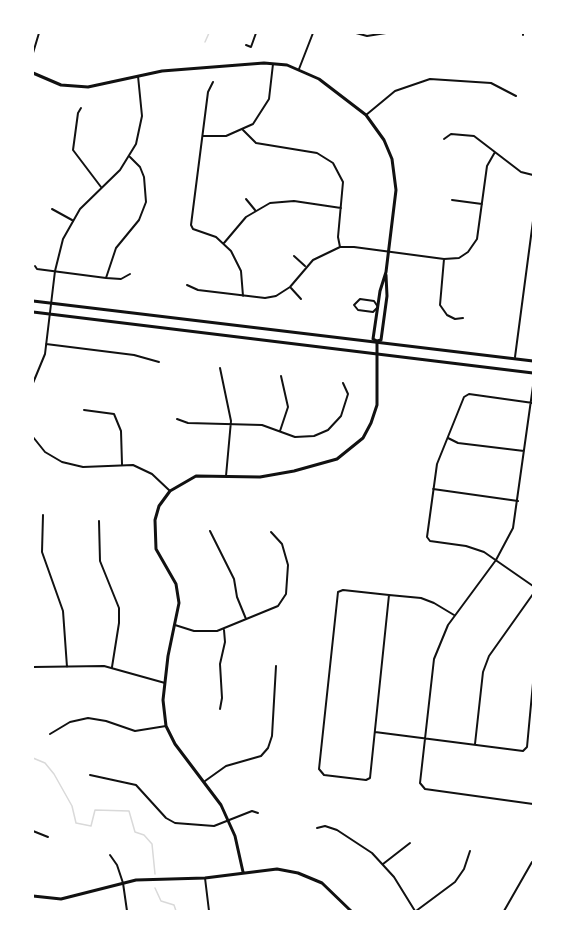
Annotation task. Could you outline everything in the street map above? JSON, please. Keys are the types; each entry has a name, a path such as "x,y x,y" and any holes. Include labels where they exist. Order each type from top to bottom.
{"street":[{"path":"33,53 39,33"},
{"path":"246,45 251,46 256,33"},
{"path":"299,69 313,33"},
{"path":"356,33 367,36 386,33"},
{"path":"202,136 226,136 253,124 267,105 273,64"},
{"path":"33,73 61,85 81,87 103,86 138,76 201,67 273,64 299,69 319,79 366,115 384,140 395,170 396,190 386,272 386,308 381,339 377,341 375,354 377,398 375,413 363,438 346,453 328,463 270,476 196,476 170,491 156,513 154,537 159,555 178,592 179,608 165,683 165,726 175,744 206,781 229,821 243,872"},
{"path":"33,383 41,368 46,344 55,271 63,239 72,220 130,157 140,132 142,116 138,76"},
{"path":"366,115 395,91 430,79 491,83 516,96"},
{"path":"213,82 208,92 191,222 194,229 224,243 241,271 243,296"},
{"path":"81,108 78,113 73,150 101,187"},
{"path":"243,130 248,137 265,146 317,153 326,157 340,173 343,192 338,237 340,247"},
{"path":"444,139 451,134 470,135 521,172 533,175"},
{"path":"187,285 198,290 265,298 290,287 306,267 320,255 340,247 444,259 459,258 472,248 478,234 488,166 495,152"},
{"path":"106,278 116,249 139,220 146,202 144,177 130,157"},
{"path":"246,199 255,210"},
{"path":"452,200 482,204"},
{"path":"224,243 255,210 280,201 341,208"},
{"path":"52,209 72,220"},
{"path":"515,358 533,220"},
{"path":"294,256 306,267"},
{"path":"444,259 439,294 441,306 447,315 455,319 463,318"},
{"path":"35,266 37,269 106,278 121,279 130,274"},
{"path":"377,341 373,339 386,272"},
{"path":"290,287 301,299"},
{"path":"378,306 373,312 358,310 354,305 360,299 374,301 378,306 386,308"},
{"path":"33,300 533,361"},
{"path":"33,312 533,373"},
{"path":"46,344 134,355 159,362"},
{"path":"220,368 231,424 226,476"},
{"path":"280,431 288,407 282,376"},
{"path":"177,419 188,423 262,424 303,438 328,430 338,421 346,407 348,392 343,384"},
{"path":"533,386 518,501 509,538 496,560 454,615 440,642 432,669 422,787 533,804"},
{"path":"532,402 467,395 437,464 428,539 477,549 533,586"},
{"path":"84,410 114,414 121,431 122,464"},
{"path":"33,437 45,452 67,464 89,467 122,464 147,470 170,491"},
{"path":"448,438 458,443 524,451"},
{"path":"433,489 518,501"},
{"path":"42,515 42,552 63,611 67,667"},
{"path":"99,521 100,561 119,608 120,623 112,667"},
{"path":"210,531 234,579 237,597 246,619"},
{"path":"176,625 201,632 224,630 275,608 286,594 287,559 279,538 272,532"},
{"path":"389,595 369,779 321,773 339,591 389,595 428,600 454,615"},
{"path":"475,744 483,672 489,656 533,594"},
{"path":"220,709 222,698 220,664 225,642 224,630"},
{"path":"206,781 222,768 261,756 268,748 272,736 276,666"},
{"path":"33,667 112,667 165,683"},
{"path":"375,732 521,751 526,749 533,683"},
{"path":"50,734 70,722 88,718 106,721 135,731 165,726"},
{"path":"90,775 136,785 172,822 208,827 252,811 258,813"},
{"path":"317,828 325,826 337,830 361,844 383,864 416,911 455,882 464,869 470,851"},
{"path":"33,831 48,837"},
{"path":"383,864 410,843"},
{"path":"110,855 117,864 123,883 127,911"},
{"path":"504,911 532,862"},
{"path":"33,896 69,898 144,879 206,878 272,869 305,875 328,887 351,911"},
{"path":"206,878 209,911"}],"waterway":[{"path":"205,42 209,33"},
{"path":"33,758 45,763 54,774 72,806 76,823 91,826 95,810 129,811 135,832 144,835 152,844 155,874"},
{"path":"155,888 161,901 174,905 176,911"}]}
